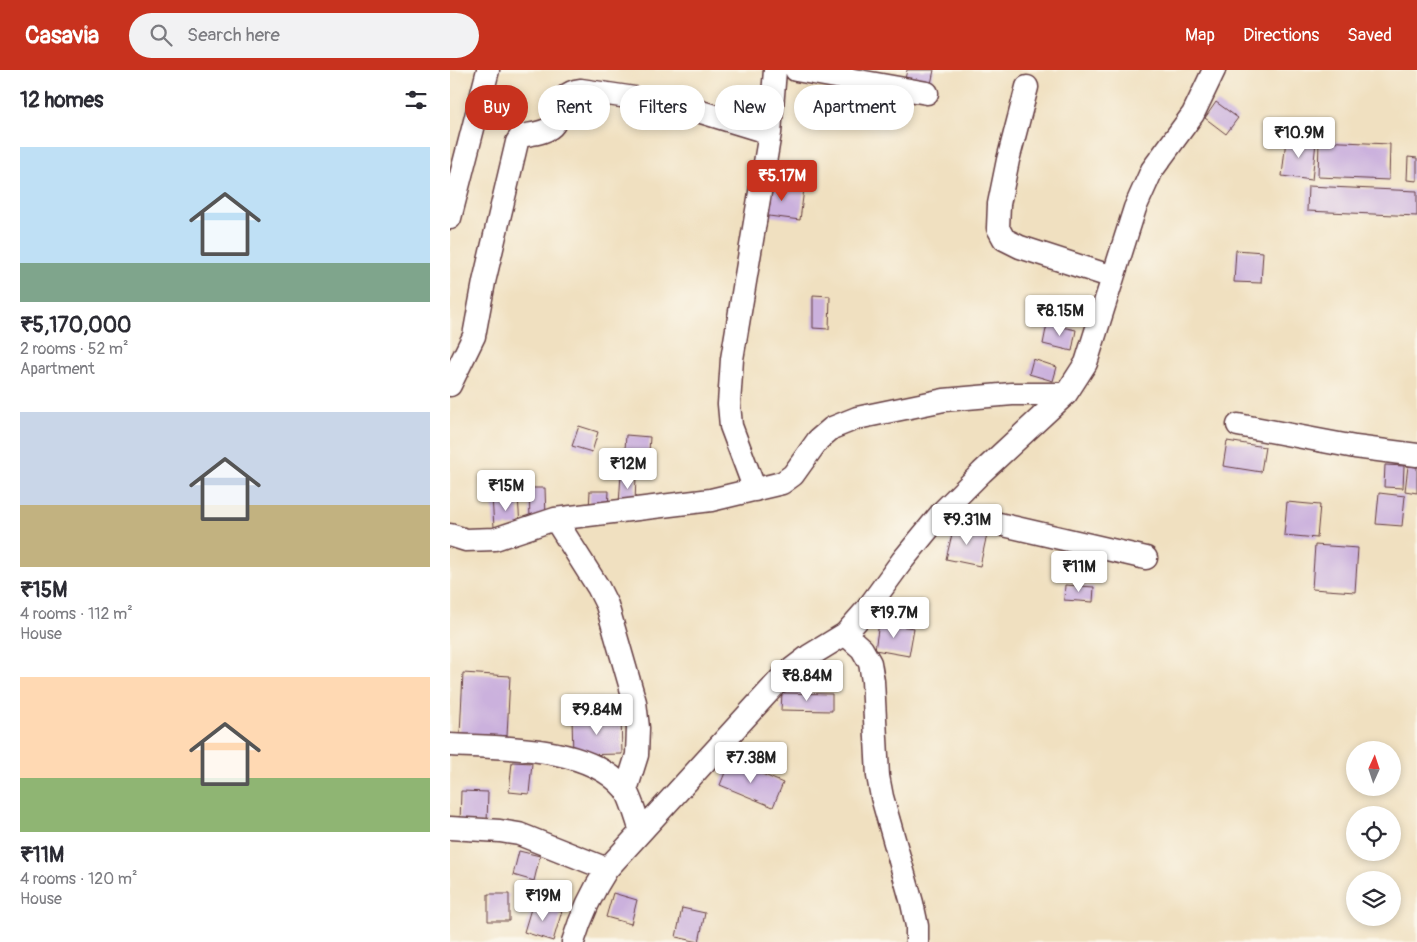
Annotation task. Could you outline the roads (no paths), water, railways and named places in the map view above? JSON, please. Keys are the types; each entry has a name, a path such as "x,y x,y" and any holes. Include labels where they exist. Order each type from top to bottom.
{"street":[{"path":"450,218 488,70"},
{"path":"755,490 731,426 729,404 732,359 770,133 775,70"},
{"path":"796,70 927,92"},
{"path":"573,942 581,916 591,895 607,869 641,831 784,675 808,656 845,634 867,610 902,561 943,512 982,472 1066,394 1086,363 1135,208 1152,170 1193,114 1214,70"},
{"path":"450,386 474,336 484,282 517,142 521,136 546,131 554,125 566,95 582,80 675,104 770,133"},
{"path":"1027,87 1008,160 999,204 998,228 1004,239 1020,247 1113,276"},
{"path":"450,535 466,540 495,540 555,519 711,500 755,490 782,483 794,475 818,440 832,428 857,418 944,400 1012,394 1066,394"},
{"path":"1238,425 1355,447 1417,455"},
{"path":"943,512 1146,558"},
{"path":"555,519 598,587 607,605 635,702 638,728 637,755 626,790"},
{"path":"845,634 862,649 870,663 873,681 878,776 882,797 912,903 917,926 917,942"},
{"path":"450,744 542,751 576,759 608,774 626,790 641,831"},
{"path":"450,828 519,834 607,869"}]}
